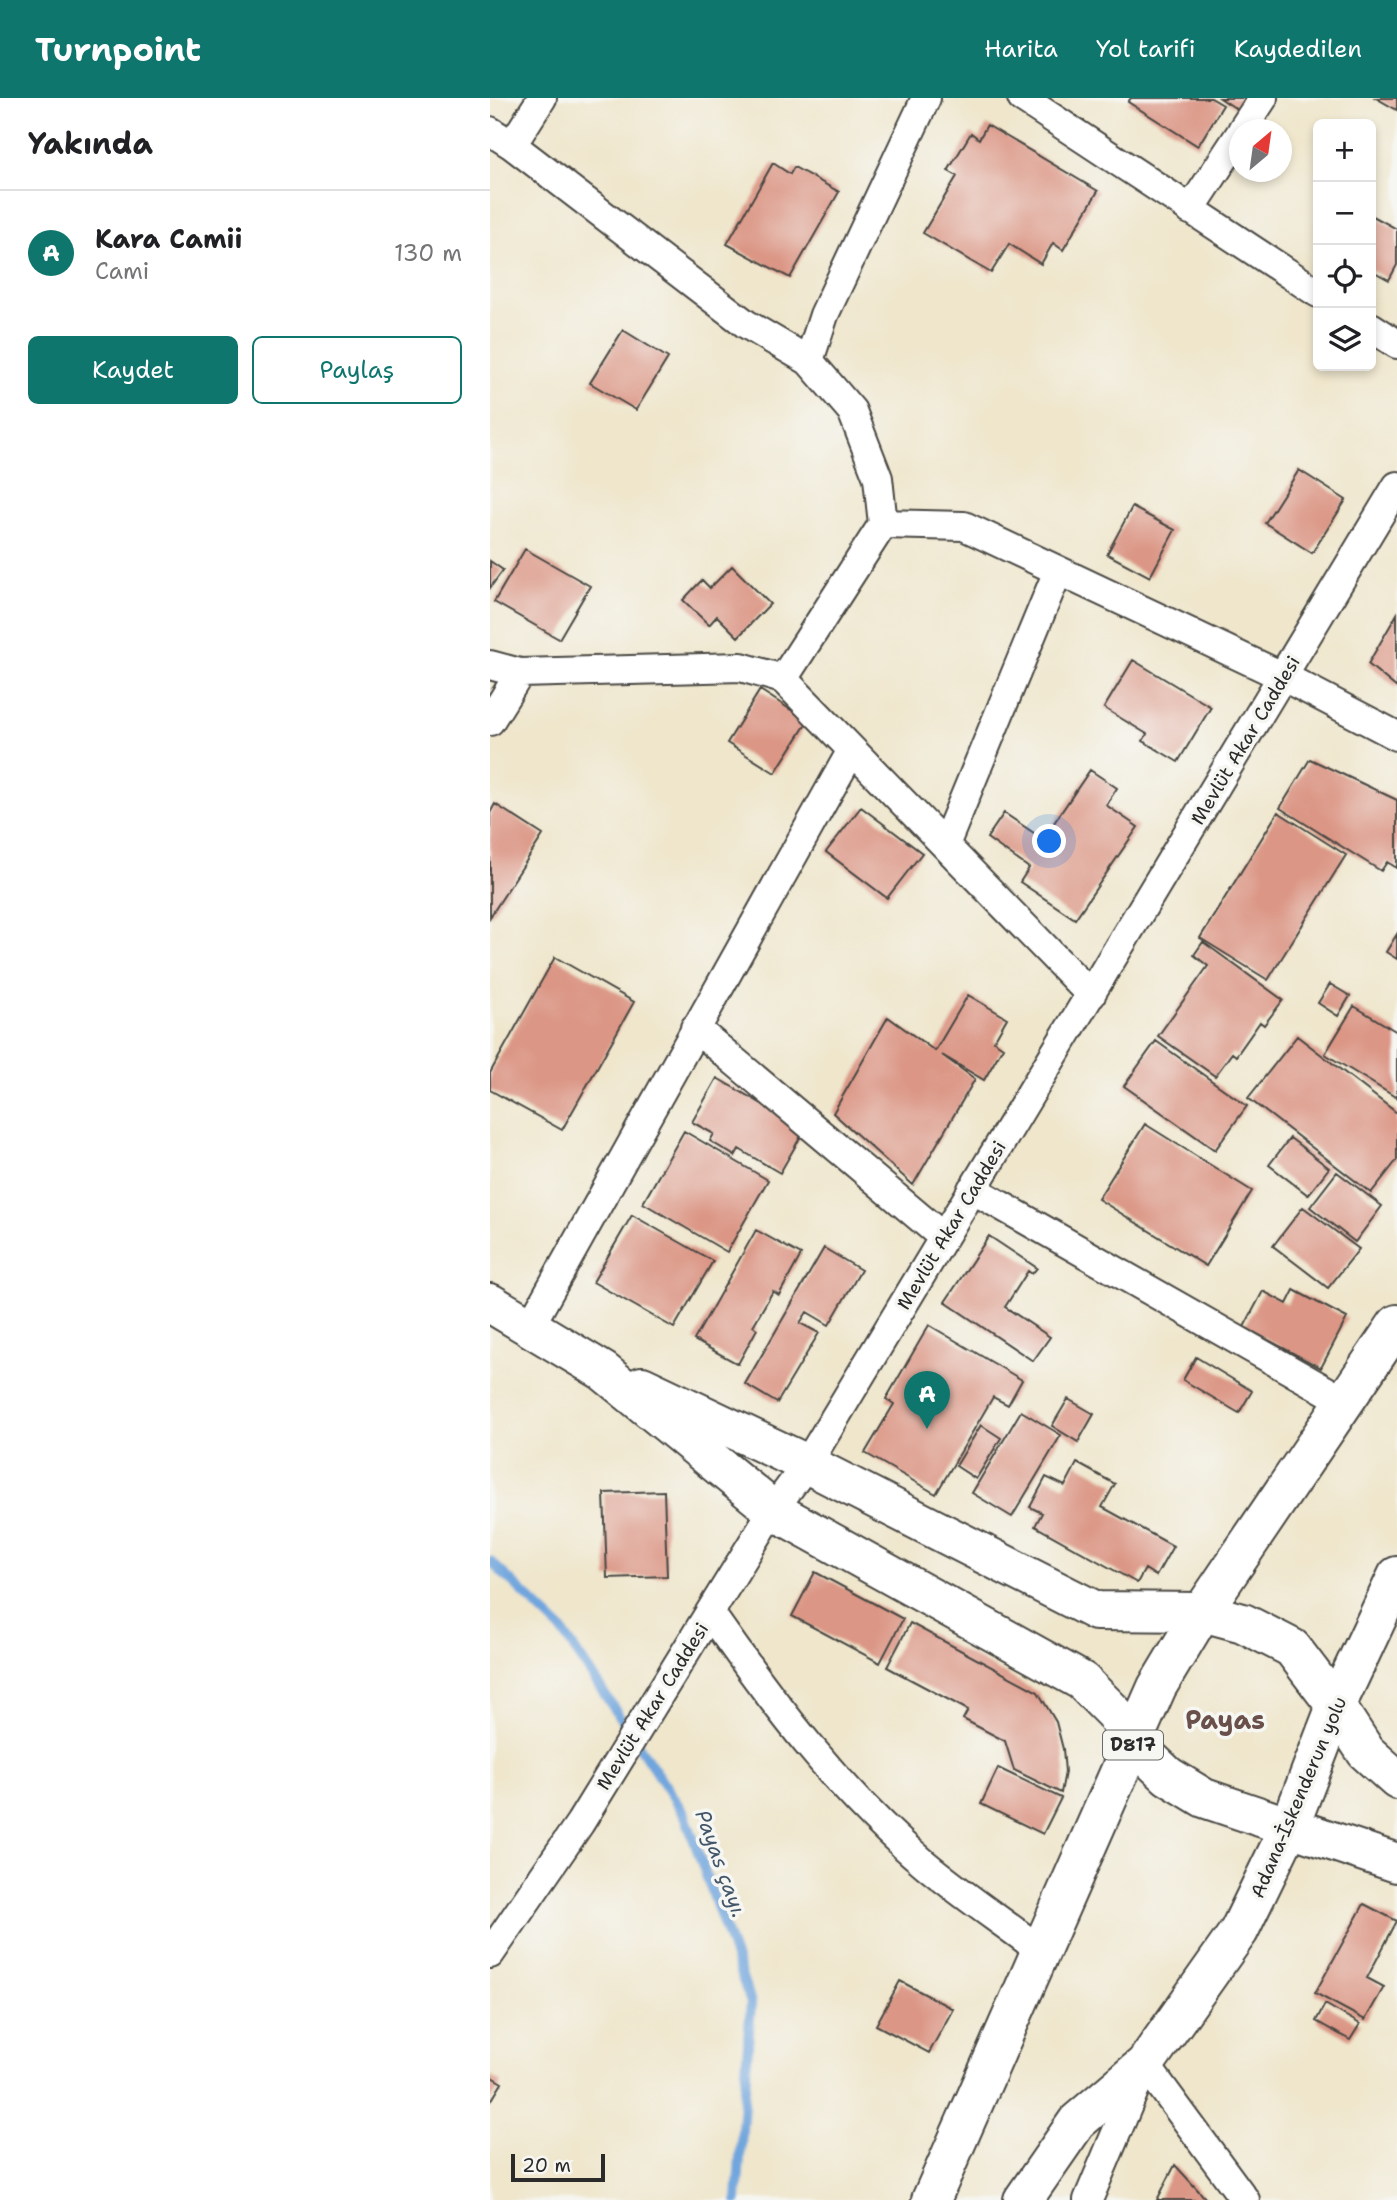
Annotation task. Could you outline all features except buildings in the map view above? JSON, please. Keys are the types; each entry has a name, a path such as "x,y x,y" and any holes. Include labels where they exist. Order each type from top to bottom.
{"main road":[{"path":"490,1303 603,1371 773,1510 1082,1681 1114,1713 1133,1743 1168,1776 1204,1798 1397,1863"},
{"name":"D817","path":"931,2200 1157,1687 1202,1612 1397,1324"},
{"path":"603,1371 666,1395 1096,1611 1157,1614 1202,1612 1243,1623 1292,1648 1336,1706 1366,1752 1397,1780"},
{"name":"Adana-İskenderun yolu","path":"1023,2200 1077,2122 1145,2064 1239,1931 1289,1828 1336,1706 1397,1576"}],"street":[{"path":"542,98 501,138 746,324 809,361 852,411 878,478 883,524 783,679"},
{"path":"809,361 824,315 926,98"},
{"path":"1021,98 1313,290"},
{"path":"1249,119 1263,98"},
{"path":"1189,210 1229,150"},
{"path":"1376,330 1397,344"},
{"name":"Mevlüt Akar Caddesi","path":"490,1954 580,1823 773,1510 807,1464 1397,486"},
{"path":"883,524 964,526 1284,677 1397,736"},
{"path":"945,845 1058,571"},
{"path":"490,665 520,673 741,667 783,679 1091,995"},
{"path":"490,720 520,673"},
{"path":"530,1326 852,750"},
{"path":"695,1028 943,1237"},
{"path":"972,1189 1346,1402"},
{"path":"709,1613 761,1685 826,1767 924,1863 1041,1951"},
{"path":"1088,2200 1145,2064"},
{"path":"1145,2064 1245,2200"}],"waterway":[{"name":"Payas çayı.","path":"490,1561 561,1629 685,1815 751,2003 737,2200"}],"place":[{"name":"Kara Camii","path":"927,1429"}],"district":[{"name":"Payas","path":"1225,1720"}]}
